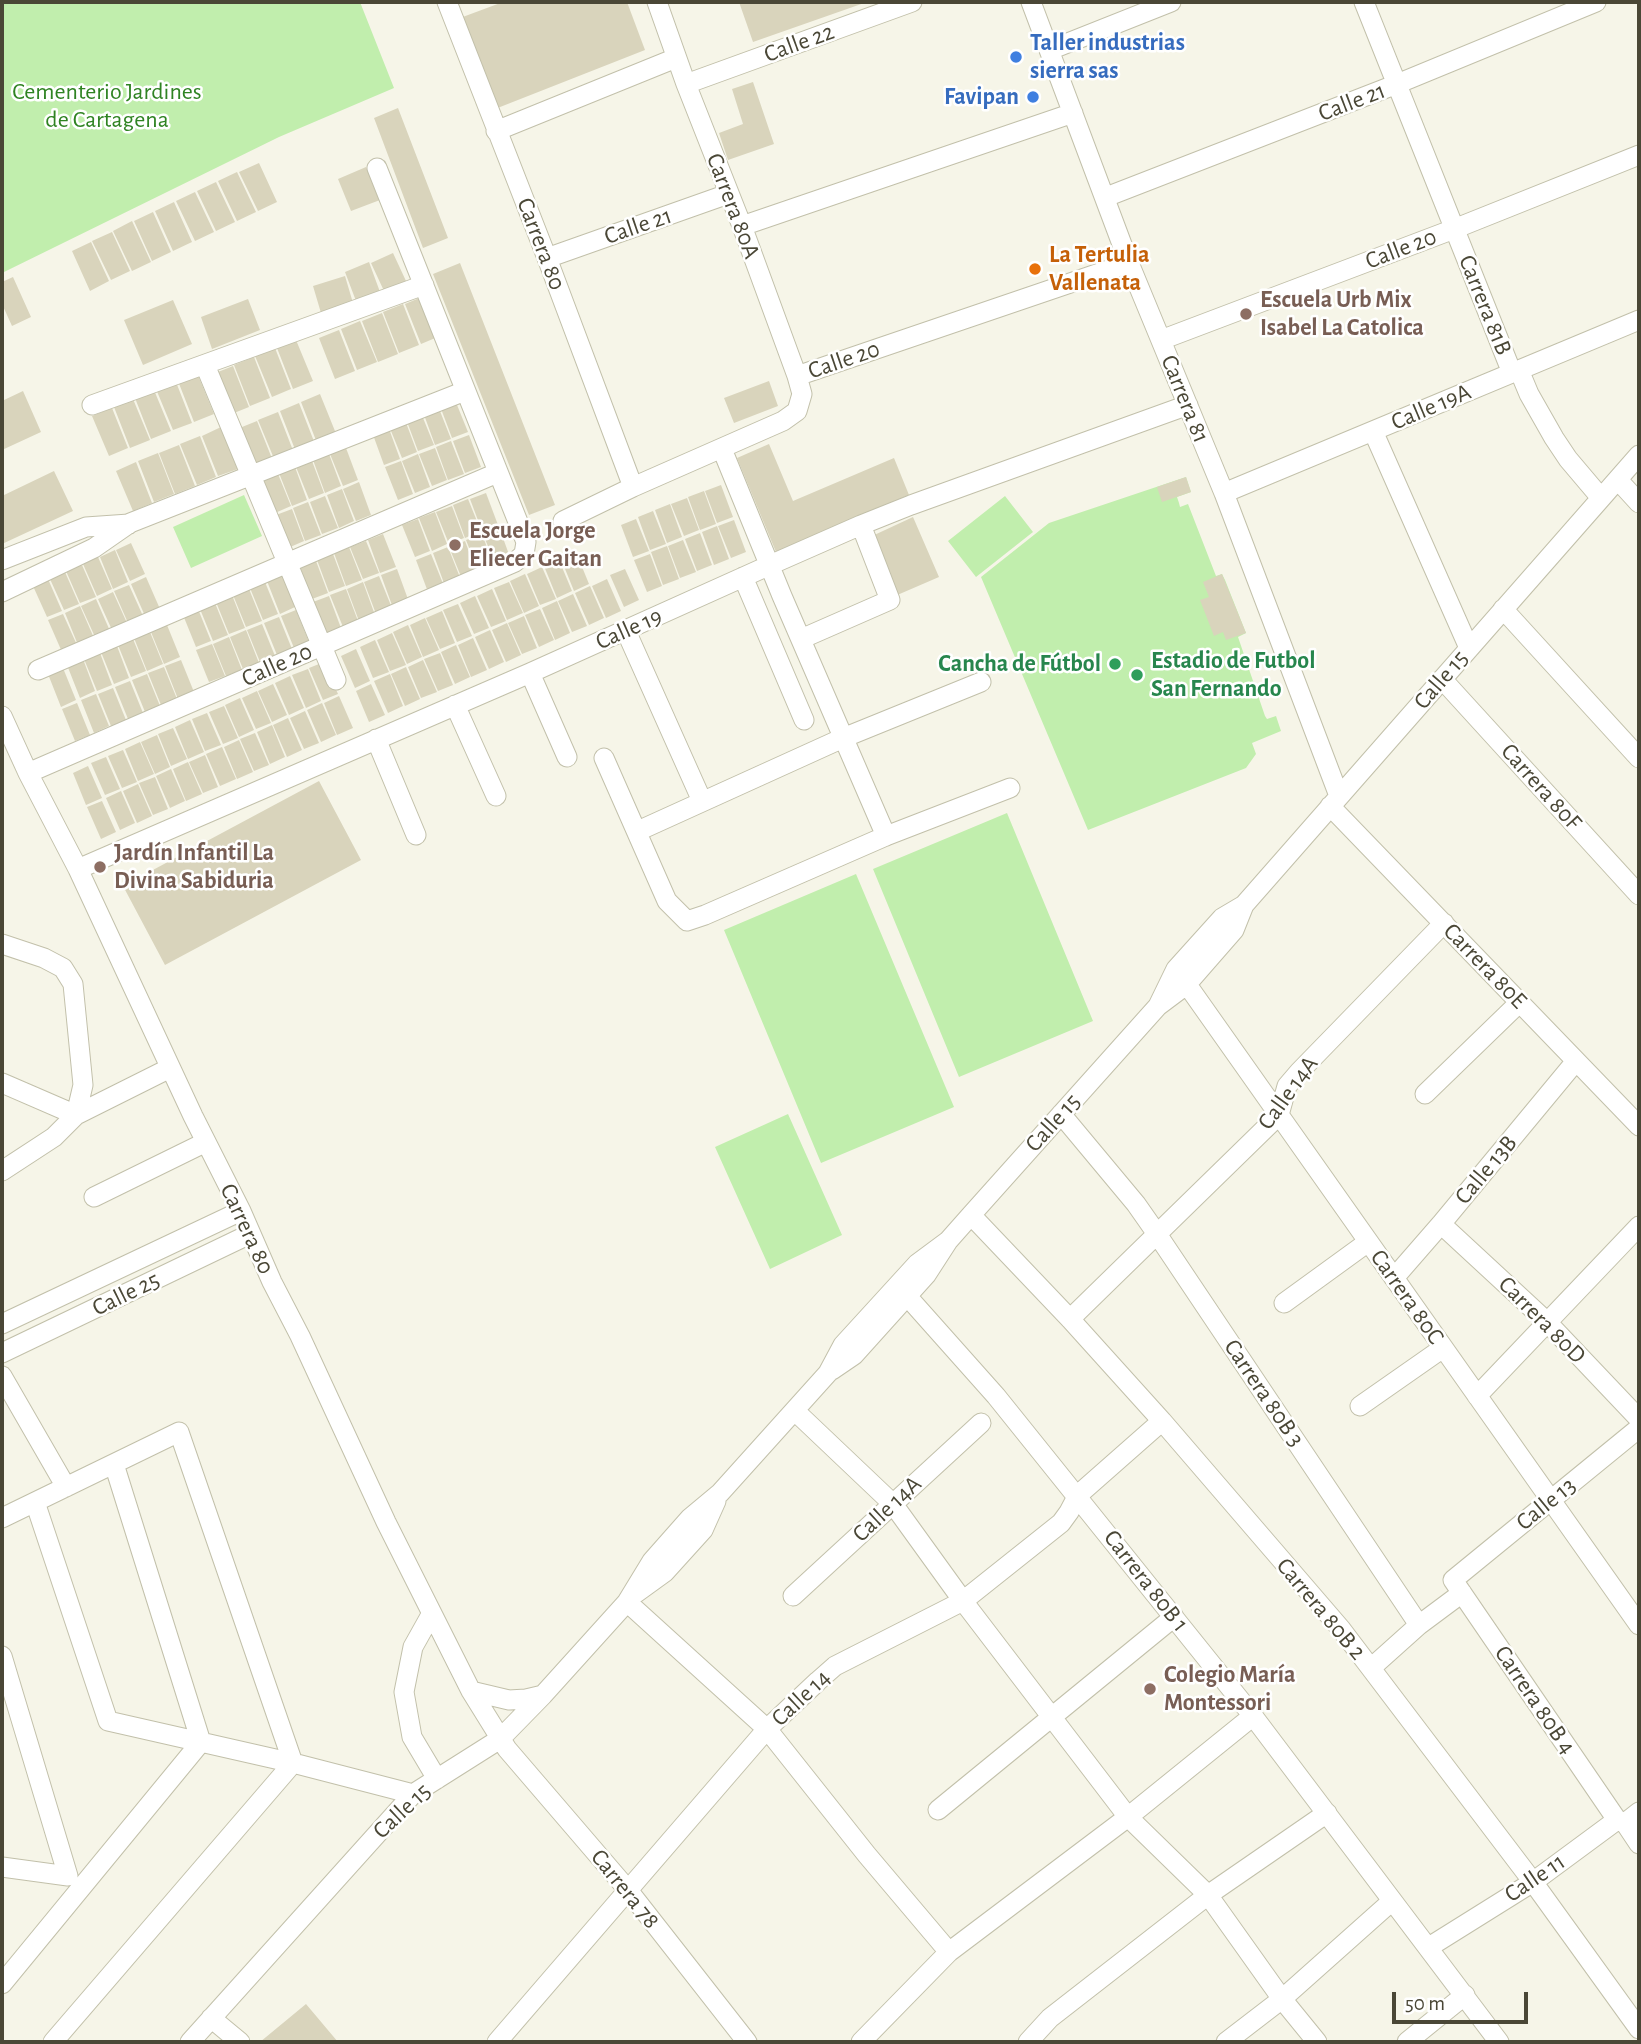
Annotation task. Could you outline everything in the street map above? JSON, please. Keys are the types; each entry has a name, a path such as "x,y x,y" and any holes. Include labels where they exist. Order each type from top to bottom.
{"street":[{"name":"Carrera 80","path":"447,2 634,487"},
{"name":"Carrera 80A","path":"657,2 797,376 802,394 797,411"},
{"name":"Calle 22","path":"686,84 912,2"},
{"name":"Carrera 81","path":"1031,2 1129,262 1224,493 1335,801"},
{"path":"1050,50 1171,2"},
{"name":"Carrera 81B","path":"1364,2 1454,229 1516,372 1568,459 1601,498"},
{"name":"Calle 21","path":"1106,197 1396,84 1596,2"},
{"path":"496,131 676,58"},
{"path":"742,226 1073,113"},
{"name":"Calle 20","path":"1160,340 1454,229 1639,155"},
{"path":"38,670 497,473 377,168"},
{"name":"Calle 21","path":"547,258 728,194"},
{"name":"Calle 20","path":"797,376 1129,262"},
{"path":"92,405 424,285"},
{"name":"Calle 19A","path":"1224,493 1639,320"},
{"path":"205,365 336,680"},
{"path":"2,592 94,548 130,523 465,391"},
{"name":"Calle 19","path":"78,869 861,526 1188,405"},
{"name":"Calle 20","path":"563,521 783,421 797,411"},
{"path":"1373,431 1469,648"},
{"path":"722,449 886,836"},
{"name":"Calle 15","path":"828,1373 855,1355 926,1275 948,1241 1181,977 1234,930 1244,905 1639,455"},
{"name":"Calle 20","path":"27,773 515,562 524,554 526,542 497,473"},
{"path":"1618,480 1639,503"},
{"path":"2,560 86,527 130,523"},
{"path":"801,639 890,600 861,526"},
{"path":"743,577 804,720"},
{"path":"1503,610 1639,758"},
{"path":"626,631 702,802"},
{"path":"530,673 567,757"},
{"name":"Carrera 80F","path":"1442,679 1639,895"},
{"path":"638,831 843,738 981,682"},
{"path":"455,705 496,796"},
{"name":"Carrera 80","path":"2,716 27,773 78,869 170,1068 241,1211 381,1512 471,1692 500,1739"},
{"path":"376,739 416,835"},
{"path":"604,758 667,901 687,921 886,836 1010,788"},
{"name":"Carrera 80E","path":"1335,801 1444,923 1639,1126"},
{"name":"Calle 14A","path":"1070,1319 1279,1115 1287,1086 1299,1072 1444,923"},
{"path":"2,944 44,958 64,968 73,984 83,1086 76,1115"},
{"name":"Carrera 80C","path":"1181,977 1639,1625"},
{"path":"1424,1094 1520,1002"},
{"name":"Calle 13B","path":"1394,1278 1576,1060"},
{"path":"2,1171 54,1137 76,1115 170,1068"},
{"path":"2,1083 76,1115"},
{"name":"Carrera 80B 3","path":"1061,1114 1136,1204 1419,1625"},
{"path":"94,1198 206,1142"},
{"name":"Calle 25","path":"2,1324 241,1211"},
{"name":"Carrera 80B 2","path":"971,1215 1162,1421 1341,1629 1533,1882 1639,2029"},
{"name":"Carrera 80D","path":"1441,1224 1546,1322 1639,1419"},
{"path":"1477,1396 1639,1226"},
{"name":"Calle 25","path":"2,1353 250,1234"},
{"name":"Calle 15","path":"190,2042 413,1794 500,1739 628,1599 665,1572 703,1530 720,1493 828,1373 843,1345 917,1264 948,1241"},
{"path":"1283,1303 1368,1242"},
{"name":"Carrera 80B 1","path":"907,1296 996,1396 1078,1495 1253,1716 1499,2042"},
{"path":"1360,1406 1443,1348"},
{"path":"2,1376 66,1487"},
{"path":"795,1411 893,1504 963,1601 1128,1817 1208,1895 1282,1999 1317,2042"},
{"name":"Calle 14","path":"496,2042 767,1729 835,1666 963,1601 1060,1522 1078,1495 1162,1421"},
{"name":"Calle 14A","path":"793,1596 981,1423"},
{"name":"Calle 13","path":"1419,1625 1550,1499 1639,1428"},
{"path":"2,1518 179,1432 293,1763"},
{"path":"114,1464 201,1742"},
{"path":"35,1502 108,1721 293,1763 413,1794"},
{"name":"Carrera 80B 4","path":"1458,1587 1627,1818 1639,1844"},
{"path":"628,1599 767,1729 948,1952"},
{"path":"432,1614 413,1647 404,1692 412,1737 437,1779"},
{"path":"939,1810 1174,1617"},
{"path":"1371,1668 1419,1625"},
{"path":"2,1656 68,1876 2,1867"},
{"path":"471,1692 509,1700 542,1695"},
{"path":"861,2042 948,1952 1128,1817 1253,1716"},
{"name":"Carrera 78","path":"500,1739 628,1890 747,2042"},
{"path":"2,1984 201,1742"},
{"path":"53,2042 293,1763"},
{"path":"1028,2042 1050,2018 1208,1895 1327,1813"},
{"name":"Calle 11","path":"1429,1947 1533,1882 1627,1818"},
{"path":"1226,2042 1282,1999 1392,1901"},
{"path":"1407,2042 1465,1995"},
{"path":"211,2018 240,2042"}],"green space":[{"name":"Cementerio Jardines de Cartagena","path":"2,2 360,2 394,88 279,137 2,273"},
{"name":"Cancha de Fútbol","path":"1186,477 1191,492 1177,497 1180,507 1188,504 1216,576 1222,574 1225,580 1246,633 1238,637 1265,716 1267,719 1276,716 1281,731 1252,743 1256,754 1246,768 1088,830 981,577 1049,523"},
{"path":"244,495 262,536 191,568 173,527"},
{"path":"1005,496 1033,532 976,577 948,541"},
{"path":"1007,813 1093,1021 959,1077 873,869"},
{"path":"856,874 954,1107 821,1163 724,930"},
{"path":"788,1114 842,1235 770,1269 715,1147"}],"building":[{"path":"503,2 627,2 645,50 495,109 460,18"},
{"path":"739,2 867,2 753,42"},
{"path":"753,82 774,144 728,160 719,133 743,124 732,89"},
{"path":"398,108 448,238 423,248 374,118"},
{"path":"259,163 277,202 258,211 239,172"},
{"path":"366,167 380,200 351,211 338,179"},
{"path":"237,172 256,212 237,221 218,181"},
{"path":"216,182 235,222 216,231 197,191"},
{"path":"195,192 214,232 195,241 176,201"},
{"path":"174,202 192,242 173,251 155,211"},
{"path":"153,212 171,252 152,261 134,221"},
{"path":"132,221 151,262 132,271 113,231"},
{"path":"112,232 130,271 111,280 92,241"},
{"path":"91,242 109,281 90,291 72,251"},
{"path":"393,253 406,281 384,291 371,263"},
{"path":"369,262 380,292 356,301 345,272"},
{"path":"460,263 555,505 529,515 433,274"},
{"path":"345,276 353,303 321,313 313,286"},
{"path":"13,277 31,317 12,326 2,304 2,282"},
{"path":"424,296 440,336 421,344 405,304"},
{"path":"248,299 260,330 212,349 201,317"},
{"path":"173,300 192,344 143,365 124,320"},
{"path":"403,304 419,345 399,353 383,312"},
{"path":"382,313 398,354 378,362 362,321"},
{"path":"360,321 377,362 357,370 341,329"},
{"path":"339,330 355,371 335,379 319,338"},
{"path":"296,340 313,381 293,389 277,348"},
{"path":"275,348 291,389 272,397 255,356"},
{"path":"254,357 270,398 250,406 234,365"},
{"path":"233,366 249,407 229,415 213,374"},
{"path":"197,373 214,414 194,422 178,381"},
{"path":"769,381 778,406 734,423 724,398"},
{"path":"176,382 192,423 173,430 156,389"},
{"path":"154,390 171,431 151,439 135,398"},
{"path":"23,391 41,432 2,450 2,401"},
{"path":"320,394 337,436 317,443 301,402"},
{"path":"133,399 150,440 130,448 114,407"},
{"path":"455,400 468,432 452,438 440,406"},
{"path":"299,403 315,444 296,452 280,411"},
{"path":"438,406 451,439 435,445 423,412"},
{"path":"112,408 128,448 109,456 92,416"},
{"path":"278,412 294,453 275,461 258,420"},
{"path":"421,413 434,445 418,451 406,419"},
{"path":"405,420 417,452 402,458 389,426"},
{"path":"257,421 273,461 253,469 237,429"},
{"path":"388,426 400,459 384,465 372,432"},
{"path":"221,427 238,469 218,476 202,436"},
{"path":"469,435 481,467 465,473 453,441"},
{"path":"200,436 216,477 197,485 180,444"},
{"path":"451,441 464,474 448,480 436,447"},
{"path":"769,444 793,501 894,458 909,495 776,552 737,458"},
{"path":"179,445 195,486 175,494 159,453"},
{"path":"346,448 358,480 343,486 330,454"},
{"path":"435,448 447,480 432,486 419,454"},
{"path":"158,453 174,494 154,502 138,461"},
{"path":"329,454 341,486 325,493 313,460"},
{"path":"418,454 430,487 415,493 402,461"},
{"path":"312,461 324,493 309,499 296,467"},
{"path":"401,461 413,494 398,500 385,467"},
{"path":"136,462 152,503 133,511 116,471"},
{"path":"295,467 307,500 292,506 279,473"},
{"path":"54,471 73,511 2,544 2,496"},
{"path":"278,474 291,506 275,513 263,480"},
{"path":"1186,477 1191,492 1162,502 1157,487"},
{"path":"359,482 371,515 356,521 343,489"},
{"path":"721,485 733,517 717,523 705,491"},
{"path":"342,489 354,521 339,528 327,495"},
{"path":"704,491 716,524 700,530 688,497"},
{"path":"486,493 498,525 482,531 470,499"},
{"path":"325,496 338,528 322,534 310,502"},
{"path":"687,498 699,530 684,536 671,504"},
{"path":"468,499 481,531 465,538 453,505"},
{"path":"308,502 321,535 305,541 293,508"},
{"path":"670,504 682,537 667,543 655,510"},
{"path":"452,506 464,538 449,544 436,512"},
{"path":"292,509 304,541 288,548 276,515"},
{"path":"653,511 666,544 650,550 638,517"},
{"path":"435,512 447,544 432,551 419,518"},
{"path":"913,517 939,577 895,596 870,537"},
{"path":"418,519 430,551 415,557 402,525"},
{"path":"636,519 649,551 633,557 621,525"},
{"path":"734,520 746,552 731,558 718,526"},
{"path":"717,526 729,559 714,565 702,532"},
{"path":"499,527 511,560 496,566 483,534"},
{"path":"700,533 712,565 697,571 685,539"},
{"path":"383,534 396,567 380,573 368,540"},
{"path":"482,534 494,566 479,573 466,540"},
{"path":"683,540 696,572 680,578 668,546"},
{"path":"366,541 379,573 363,579 350,547"},
{"path":"465,541 477,573 462,579 449,547"},
{"path":"131,543 145,574 130,581 116,550"},
{"path":"667,546 679,579 663,585 651,552"},
{"path":"349,547 362,580 346,586 334,553"},
{"path":"448,547 461,580 445,586 433,553"},
{"path":"115,550 128,582 113,589 100,557"},
{"path":"576,552 589,584 574,591 561,559"},
{"path":"333,554 345,586 329,592 317,560"},
{"path":"431,554 444,586 428,592 416,560"},
{"path":"650,554 662,586 647,592 634,560"},
{"path":"98,557 112,589 97,596 83,564"},
{"path":"559,560 572,591 557,598 544,566"},
{"path":"316,561 328,593 312,599 300,567"},
{"path":"82,565 96,597 80,603 66,571"},
{"path":"542,567 556,599 540,605 527,574"},
{"path":"397,569 409,602 393,608 381,575"},
{"path":"625,569 639,600 624,607 610,575"},
{"path":"65,572 79,604 64,610 50,579"},
{"path":"525,574 539,606 524,613 510,581"},
{"path":"1222,574 1246,633 1226,640 1223,632 1214,636 1200,600 1209,597 1203,582"},
{"path":"282,575 295,607 280,614 267,581"},
{"path":"379,576 392,608 376,614 364,582"},
{"path":"146,577 160,609 145,616 131,584"},
{"path":"48,579 62,611 47,617 33,586"},
{"path":"607,579 621,611 606,618 592,586"},
{"path":"265,582 278,614 263,620 250,588"},
{"path":"363,582 375,615 359,621 347,589"},
{"path":"509,582 523,613 507,620 494,588"},
{"path":"129,585 143,616 128,623 114,591"},
{"path":"590,586 604,618 589,625 575,593"},
{"path":"249,589 262,621 246,627 233,595"},
{"path":"346,589 358,621 343,627 330,595"},
{"path":"492,589 506,621 491,627 477,596"},
{"path":"113,592 127,623 112,630 98,599"},
{"path":"573,594 587,626 572,632 558,601"},
{"path":"232,595 245,628 229,634 216,602"},
{"path":"329,596 341,628 326,634 313,602"},
{"path":"475,596 489,628 474,634 460,603"},
{"path":"96,599 110,631 95,637 81,606"},
{"path":"557,601 570,633 555,640 542,608"},
{"path":"215,603 228,635 213,641 200,609"},
{"path":"458,604 472,636 457,642 443,610"},
{"path":"80,606 94,638 78,645 65,613"},
{"path":"198,609 211,641 196,647 183,615"},
{"path":"540,609 554,640 539,647 525,615"},
{"path":"296,610 309,642 294,648 281,616"},
{"path":"442,611 455,643 440,649 426,618"},
{"path":"63,614 77,645 62,652 48,620"},
{"path":"524,616 537,648 522,654 508,623"},
{"path":"279,617 292,649 277,655 264,623"},
{"path":"425,618 439,650 423,657 410,625"},
{"path":"507,623 521,655 506,662 492,630"},
{"path":"262,624 275,656 260,662 247,630"},
{"path":"167,625 180,657 164,664 151,632"},
{"path":"408,625 422,657 407,664 393,632"},
{"path":"246,630 259,663 243,669 230,637"},
{"path":"490,630 504,662 489,669 475,637"},
{"path":"150,632 163,664 147,671 134,638"},
{"path":"392,633 406,665 390,671 377,640"},
{"path":"229,637 242,670 226,676 213,644"},
{"path":"473,638 487,670 471,677 458,645"},
{"path":"133,639 146,671 131,677 118,645"},
{"path":"375,640 389,672 373,678 360,647"},
{"path":"212,644 225,676 209,682 196,650"},
{"path":"456,645 470,677 455,684 441,652"},
{"path":"117,646 129,678 114,684 101,652"},
{"path":"356,649 370,681 355,688 341,656"},
{"path":"100,653 112,685 97,691 84,659"},
{"path":"440,653 453,685 438,691 424,659"},
{"path":"83,659 95,691 80,698 67,665"},
{"path":"181,660 194,692 178,699 165,666"},
{"path":"423,660 437,692 421,698 408,667"},
{"path":"324,662 338,694 323,700 309,668"},
{"path":"164,667 177,699 161,705 148,673"},
{"path":"406,667 420,699 405,706 391,674"},
{"path":"63,668 76,700 61,707 48,674"},
{"path":"308,669 321,701 306,708 292,675"},
{"path":"147,674 160,706 145,712 132,680"},
{"path":"390,674 403,706 388,713 374,681"},
{"path":"290,676 304,708 289,715 275,683"},
{"path":"130,681 143,713 128,719 115,687"},
{"path":"273,684 287,715 272,722 258,691"},
{"path":"371,684 385,715 369,722 356,691"},
{"path":"113,688 126,720 111,726 98,694"},
{"path":"257,691 271,723 256,729 242,698"},
{"path":"96,694 109,726 94,733 81,700"},
{"path":"339,696 353,728 337,735 324,703"},
{"path":"240,698 254,730 239,737 225,705"},
{"path":"77,703 90,735 75,741 62,709"},
{"path":"322,703 336,735 321,742 307,710"},
{"path":"224,706 238,738 223,744 209,712"},
{"path":"305,711 319,743 304,749 290,718"},
{"path":"207,713 221,745 205,751 192,719"},
{"path":"288,718 302,750 287,757 273,725"},
{"path":"190,720 204,752 188,759 175,727"},
{"path":"272,725 285,757 270,764 257,732"},
{"path":"173,728 187,759 171,766 158,734"},
{"path":"255,733 269,765 254,771 240,739"},
{"path":"157,735 170,767 155,774 141,742"},
{"path":"239,740 253,772 237,779 224,747"},
{"path":"140,742 154,774 138,781 125,749"},
{"path":"222,747 236,779 220,786 206,754"},
{"path":"123,750 137,782 122,788 108,756"},
{"path":"205,755 218,787 203,793 189,762"},
{"path":"106,757 120,789 105,795 91,763"},
{"path":"188,762 202,794 186,801 173,769"},
{"path":"88,766 102,798 86,805 73,773"},
{"path":"171,769 185,801 170,808 156,776"},
{"path":"155,777 168,809 153,815 139,783"},
{"path":"319,781 361,860 165,965 123,886"},
{"path":"138,784 152,816 137,823 123,791"},
{"path":"121,791 135,823 120,830 106,798"},
{"path":"102,801 116,832 101,839 87,807"},
{"path":"306,2004 338,2042 260,2042"}],"place":[{"name":"Taller industrias sierra sas","path":"1016,57"},
{"name":"Favipan","path":"1033,97"},
{"name":"La Tertulia Vallenata","path":"1035,269"},
{"name":"Escuela Urb Mix Isabel La Catolica","path":"1246,314"},
{"name":"Escuela Jorge Eliecer Gaitan","path":"455,545"},
{"name":"Cancha de Fútbol","path":"1115,664"},
{"name":"Estadio de Futbol San Fernando","path":"1137,675"},
{"name":"Jardín Infantil La Divina Sabiduria","path":"100,867"},
{"name":"Colegio María Montessori","path":"1150,1689"}]}
